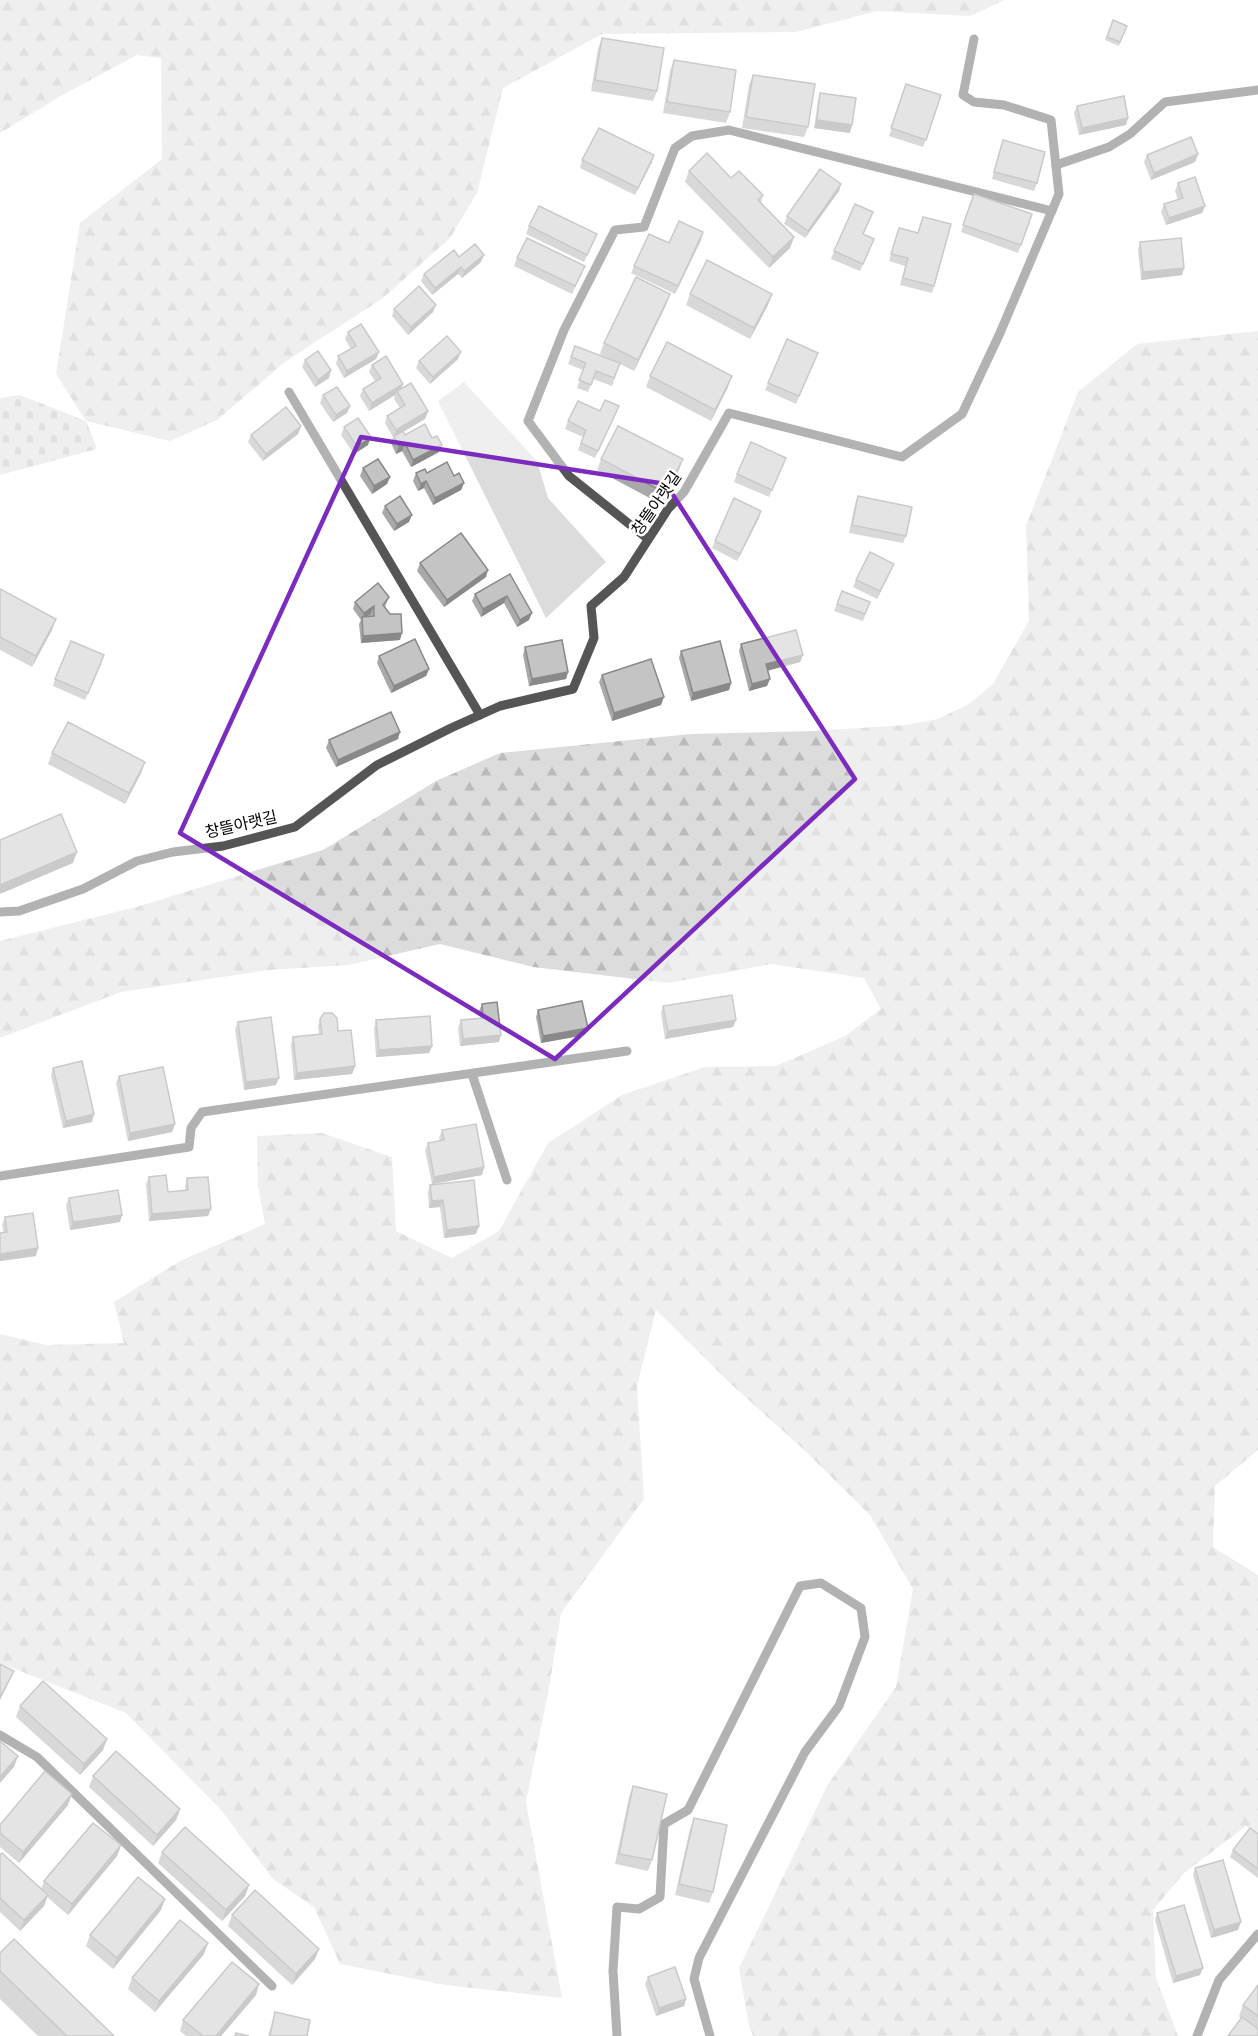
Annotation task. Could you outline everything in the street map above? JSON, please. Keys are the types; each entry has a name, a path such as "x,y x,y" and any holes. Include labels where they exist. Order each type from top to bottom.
{"lane":[{"name":"창뜰아랫길","path":"0,912 19,911 83,889 137,861 172,852 223,846 295,826 377,765 500,706 573,689 594,638 591,606 624,576 668,509 684,492 729,413 902,457 962,414 1000,333 1059,194 1051,120 1004,105 974,102 963,95 974,39"},
{"path":"1056,165 1109,147 1130,134 1165,102 1258,90"},
{"path":"648,539 569,476 528,421 564,330 615,230 644,227 675,148 692,136 729,130 1052,211"},
{"path":"289,393 480,715"},
{"path":"0,1176 189,1147 191,1128 202,1112 627,1051"},
{"path":"472,1074 507,1180"},
{"path":"616,2036 613,1971 617,1908 639,1909 660,1897 664,1824 688,1810 800,1586 821,1583 861,1608 865,1637 839,1706 805,1752 699,1958 694,1979 710,2036"},
{"path":"0,1735 37,1757 272,1986"},
{"path":"1197,2036 1219,1980 1258,1934"}],"highlighted area":[{"path":"361,437 666,484 855,779 555,1059 180,833"}],"green space":[{"path":"0,0 1005,0 970,16 877,11 796,32 602,34 503,88 477,193 450,238 383,298 285,362 217,420 170,441 86,421 56,374 80,223 162,159 161,58 137,55 66,93 0,133"},
{"path":"1258,331 1258,1450 1215,1486 1213,1547 1258,1575 1258,1836 1246,1826 1184,1873 1153,1910 1156,1978 1178,2036 753,2036 748,2021 739,1968 827,1786 896,1687 913,1589 870,1515 656,1310 637,1386 644,1499 561,1613 549,1688 526,1802 562,1998 445,1985 340,1964 314,1907 273,1879 222,1811 126,1713 0,1663 0,1334 46,1345 124,1343 114,1302 180,1261 265,1224 258,1186 257,1136 322,1133 392,1157 396,1231 452,1258 499,1231 548,1143 622,1095 705,1067 776,1066 845,1036 881,1009 864,978 771,964 669,983 533,967 440,944 349,965 269,970 121,992 0,1038 0,941 136,907 323,850 436,781 500,753 691,734 814,731 906,725 938,719 969,704 993,684 1029,621 1026,526 1078,392 1137,344"},
{"path":"464,382 537,461 548,498 606,562 546,618 438,401"},
{"path":"20,395 86,421 97,449 0,475 0,398"}],"building":[{"path":"1113,20 1127,26 1120,42 1107,37"},
{"path":"602,38 664,48 657,91 595,80"},
{"path":"674,60 736,70 730,112 667,102"},
{"path":"753,75 815,84 808,127 746,117"},
{"path":"906,84 941,95 926,140 891,128"},
{"path":"820,93 856,98 852,125 817,120"},
{"path":"1124,96 1128,118 1082,128 1077,106"},
{"path":"599,128 654,155 638,188 582,160"},
{"path":"1191,137 1198,154 1154,173 1147,155"},
{"path":"1003,140 1045,152 1037,183 994,172"},
{"path":"707,153 731,178 739,171 763,195 758,200 794,237 773,257 689,171"},
{"path":"820,169 841,184 808,231 787,216"},
{"path":"1195,177 1205,206 1169,218 1164,204 1183,198 1178,183"},
{"path":"974,194 1032,214 1021,245 963,225"},
{"path":"855,204 873,212 863,234 874,239 863,264 834,251"},
{"path":"539,206 597,234 587,255 529,226"},
{"path":"923,217 951,224 934,286 903,278 908,258 891,254 899,228 918,233"},
{"path":"679,221 703,232 678,286 634,266 649,234 669,243"},
{"path":"527,238 585,266 575,286 517,258"},
{"path":"1181,238 1184,268 1143,272 1140,242"},
{"path":"475,244 484,255 464,271 461,267 435,288 424,274 454,250 459,257"},
{"path":"707,260 772,294 754,328 690,294"},
{"path":"636,277 670,294 638,360 604,343"},
{"path":"419,286 436,305 411,327 394,309"},
{"path":"361,324 379,352 347,371 338,356 356,346 348,332"},
{"path":"447,336 461,352 433,377 419,361"},
{"path":"787,339 818,353 799,396 768,383"},
{"path":"667,342 732,376 715,410 650,376"},
{"path":"575,346 620,363 614,378 596,371 591,385 579,380 586,363 571,357"},
{"path":"318,351 331,370 318,380 305,360"},
{"path":"386,356 403,384 372,403 363,389 381,378 372,365"},
{"path":"411,383 428,411 396,430 387,416 405,405 397,391"},
{"path":"337,387 350,406 336,415 323,395"},
{"path":"605,400 619,406 598,451 581,443 586,430 568,421 578,401 600,411"},
{"path":"286,407 301,426 266,454 251,435"},
{"path":"358,418 371,437 357,447 344,427"},
{"path":"425,424 432,438 437,436 442,445 413,460 405,443 399,446 394,436 403,431 405,435"},
{"path":"618,426 683,459 665,493 601,459"},
{"path":"751,442 786,458 772,490 737,474"},
{"path":"378,459 390,477 374,486 363,468"},
{"path":"447,462 454,476 459,473 464,483 435,498 426,481 421,484 416,473 425,469 427,473"},
{"path":"400,496 412,515 397,524 385,506"},
{"path":"858,496 912,507 906,536 852,525"},
{"path":"734,498 761,511 740,554 715,541"},
{"path":"461,533 488,570 447,600 420,563"},
{"path":"870,552 894,564 880,591 856,580"},
{"path":"510,574 532,613 520,620 507,596 483,609 475,594"},
{"path":"378,583 389,597 383,605 390,614 401,614 402,633 363,636 362,617 374,616 374,606 364,613 355,602"},
{"path":"0,589 56,619 36,656 0,637"},
{"path":"842,591 870,602 865,614 837,604"},
{"path":"796,630 803,655 766,664 770,679 752,684 741,644"},
{"path":"415,639 429,669 394,686 379,656"},
{"path":"562,640 568,672 532,679 525,647"},
{"path":"71,641 104,655 88,693 55,679"},
{"path":"720,641 731,683 693,693 681,651"},
{"path":"651,659 664,697 614,713 602,675"},
{"path":"391,712 400,732 338,760 329,740"},
{"path":"68,722 145,762 129,793 52,753"},
{"path":"61,814 77,852 0,885 0,840"},
{"path":"732,995 736,1020 668,1031 663,1006"},
{"path":"582,1001 588,1028 543,1036 538,1010"},
{"path":"497,1002 501,1035 463,1039 461,1020 483,1018 482,1004"},
{"path":"324,1013 332,1013 337,1018 338,1031 351,1030 355,1066 297,1073 293,1037 322,1034 320,1019"},
{"path":"430,1016 432,1046 379,1050 376,1020"},
{"path":"271,1017 279,1078 246,1082 238,1022"},
{"path":"82,1061 94,1114 66,1121 53,1068"},
{"path":"163,1067 175,1124 130,1133 119,1076"},
{"path":"476,1124 484,1167 434,1177 428,1143 444,1140 442,1130"},
{"path":"166,1175 168,1192 188,1190 187,1178 208,1177 211,1209 152,1214 149,1177"},
{"path":"474,1180 479,1226 447,1230 443,1200 432,1201 430,1185"},
{"path":"118,1190 122,1215 73,1222 69,1198"},
{"path":"33,1213 38,1248 0,1254 0,1233 7,1232 5,1217"},
{"path":"0,1664 14,1671 0,1697"},
{"path":"43,1681 107,1739 84,1764 20,1706"},
{"path":"0,1741 18,1756 0,1777"},
{"path":"116,1751 180,1809 157,1835 93,1776"},
{"path":"45,1771 72,1794 23,1852 0,1833 0,1825"},
{"path":"633,1786 667,1794 652,1860 619,1854"},
{"path":"694,1818 727,1825 713,1892 679,1884"},
{"path":"93,1823 121,1845 72,1904 44,1881"},
{"path":"185,1827 249,1885 226,1910 162,1852"},
{"path":"1250,1828 1258,1834 1258,1869 1233,1850"},
{"path":"2,1853 48,1895 24,1920 0,1898 0,1855"},
{"path":"1223,1860 1241,1922 1214,1930 1195,1868"},
{"path":"138,1877 165,1899 117,1958 90,1935"},
{"path":"255,1890 319,1949 296,1974 232,1915"},
{"path":"1184,1905 1203,1968 1176,1976 1157,1913"},
{"path":"180,1920 208,1943 159,2001 132,1978"},
{"path":"14,1939 114,2036 67,2036 0,1971 0,1953"},
{"path":"232,1962 259,1984 216,2036 203,2036 183,2020"},
{"path":"675,1967 686,1999 659,2008 648,1977"},
{"path":"1258,1985 1258,2016 1243,2005"},
{"path":"275,2012 310,2020 307,2036 270,2036"},
{"path":"1242,2017 1258,2029 1258,2036 1228,2036"}]}
